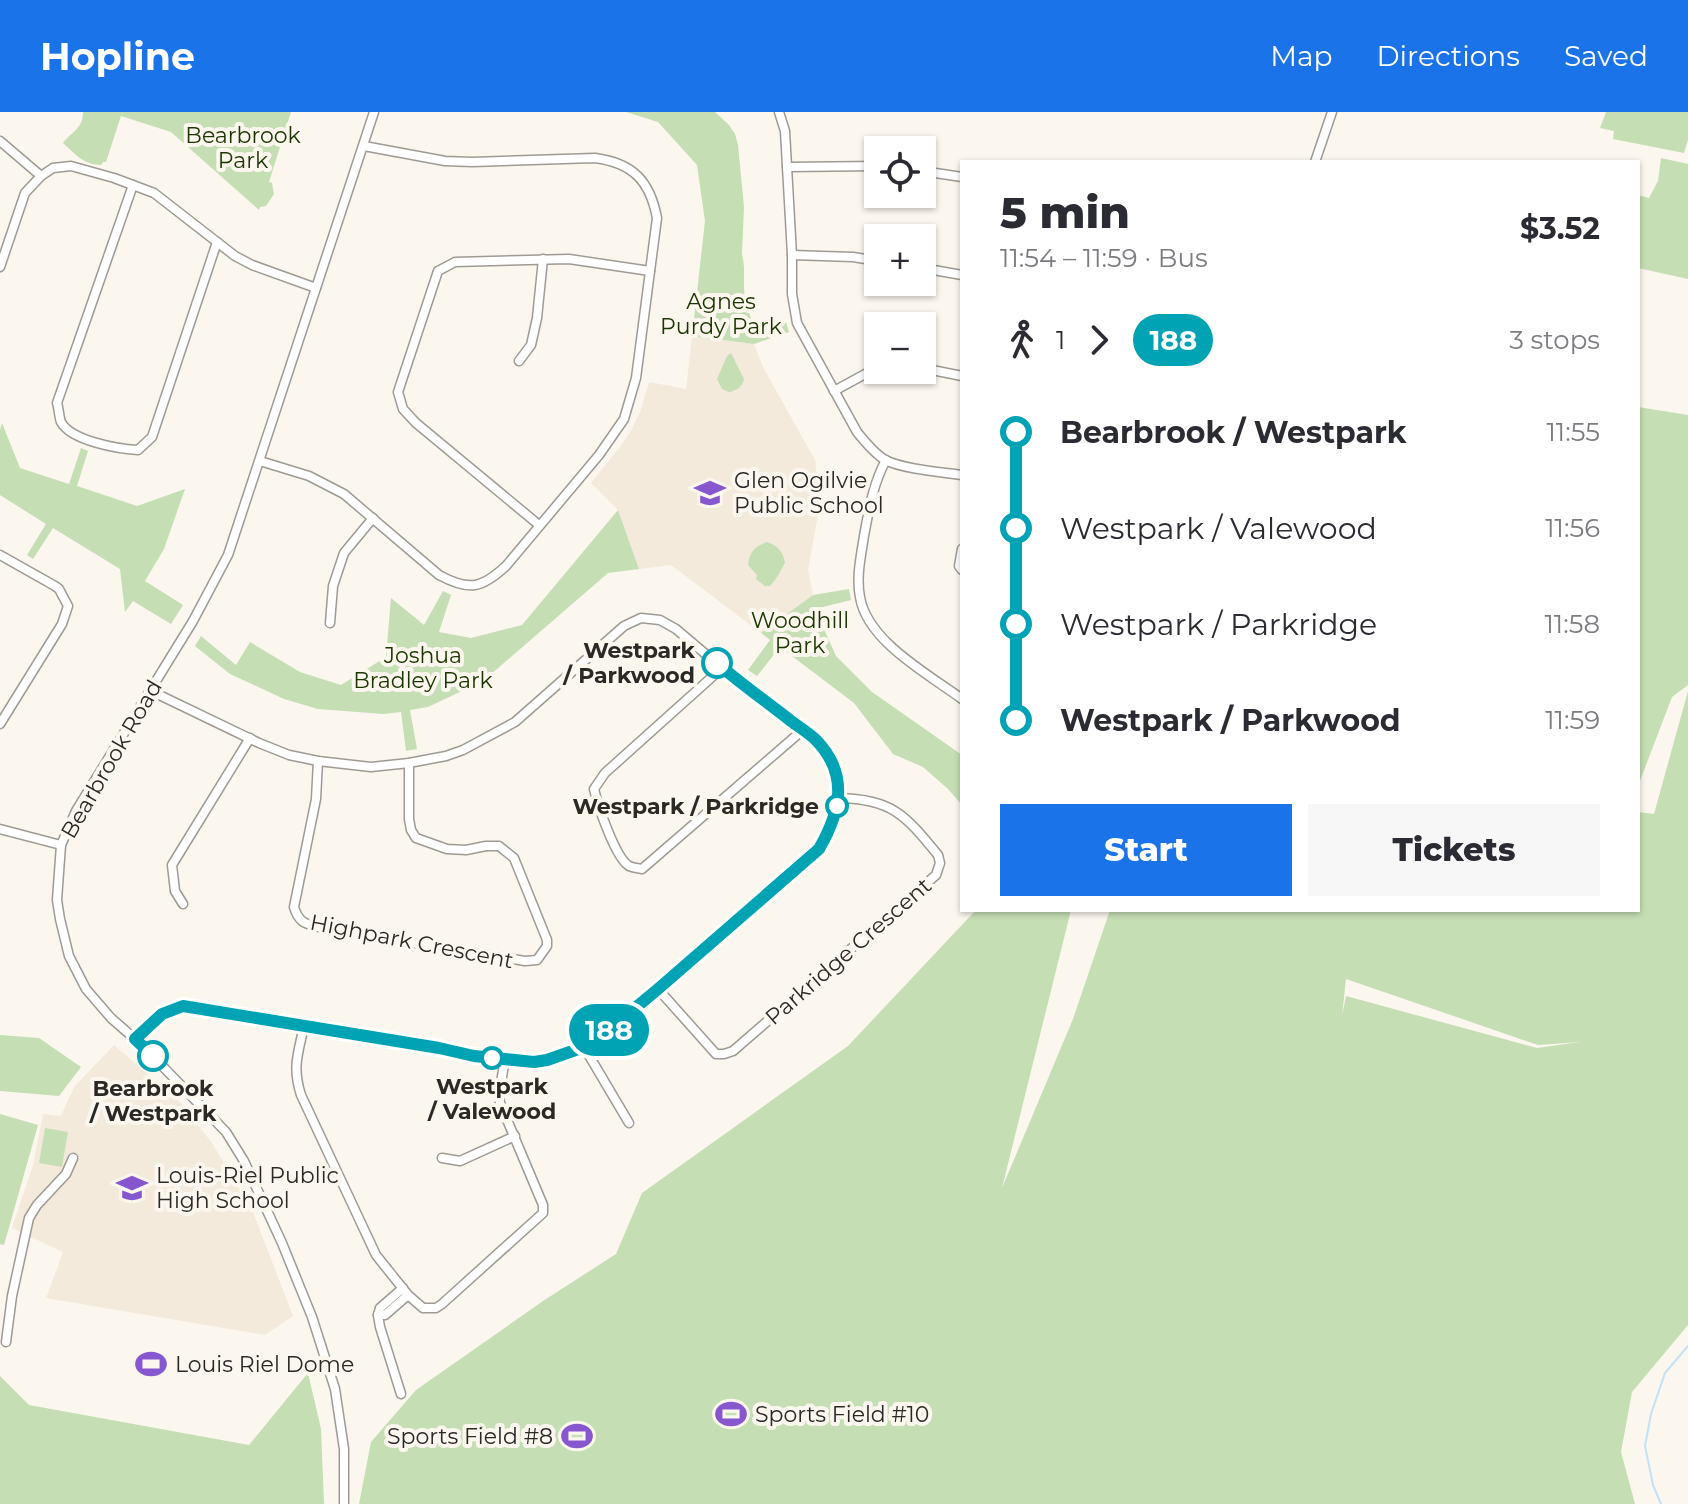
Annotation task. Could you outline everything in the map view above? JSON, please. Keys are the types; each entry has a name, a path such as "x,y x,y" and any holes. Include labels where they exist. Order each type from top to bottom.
{"street":[{"name":"Bearbrook Road","path":"344,1504 344,1449 335,1389 312,1317 273,1221 226,1132 86,989 69,956 57,900 61,845 76,811 151,691 228,555 374,112"},
{"path":"779,112 785,131 792,294 797,323 857,432 869,447 886,460 960,475"},
{"path":"1316,160 1332,112"},
{"path":"0,141 41,176"},
{"path":"260,461 309,476 344,494 439,575 456,584 474,586 492,579 506,566 599,455 624,419 636,378 657,218 645,183 631,169 614,161 595,158 459,162 364,146"},
{"path":"0,267 25,193 53,168 71,166 154,193 235,256 316,288"},
{"path":"787,167 864,166"},
{"path":"936,173 960,177"},
{"path":"133,185 57,403 61,422 72,434 120,449 138,450 152,437 217,242"},
{"path":"792,255 864,259"},
{"path":"519,361 531,345 543,259"},
{"path":"539,525 403,409 398,392 438,271 455,262 569,259 650,271"},
{"path":"936,270 960,275"},
{"path":"936,371 960,376"},
{"path":"834,391 864,375"},
{"path":"886,460 872,491 859,569 862,606 872,626 894,649 960,698"},
{"path":"330,623 333,586 344,553 373,518"},
{"path":"0,555 55,586 68,606 62,624 0,724"},
{"path":"135,1039 162,1014 183,1006 474,1056 534,1062 547,1060 598,1039 819,849 830,830 839,798 838,778 829,756 815,738 676,629 660,620 641,618 624,626 515,722 463,750 409,763 371,767 289,755 151,691"},
{"path":"722,668 605,773 594,789 598,807 620,855 628,865 642,869 802,729"},
{"path":"183,904 175,891 172,865 250,738"},
{"name":"Highpark Crescent","path":"318,761 316,799 294,907 297,917 304,923 322,928 525,961 537,960 547,946 547,940 514,858 499,846 447,849 416,838 409,819 409,763"},
{"name":"Parkridge Crescent","path":"658,989 716,1054 733,1051 936,875 940,863 938,855 906,819 885,804 861,798 839,798"},
{"path":"0,829 61,845"},
{"path":"304,1026 296,1059 296,1077 301,1095 376,1255 423,1308 436,1308 543,1213 543,1205 500,1103 505,1059"},
{"path":"584,1047 629,1123"},
{"path":"442,1158 460,1161 515,1136"},
{"path":"6,1342 13,1291 29,1218 65,1176 73,1158"},
{"path":"401,1394 378,1315 385,1315 406,1291"}],"shaded area":[{"name":"Glen Ogilvie Public School","path":"692,336 754,344 763,367 815,460 820,504 808,570 813,595 761,633 671,565 639,569 618,510 591,483 631,431 649,382 686,389"},
{"name":"Louis-Riel Public High School","path":"114,1045 181,1103 212,1143 253,1212 293,1316 265,1335 46,1298 63,1252 12,1228 33,1165 43,1114 61,1116 74,1087"}],"green space":[{"name":"Bearbrook Park","path":"83,112 291,112 269,182 274,194 259,210 171,132 121,116 106,162 95,165 85,161 63,143 79,126"},
{"name":"Agnes Purdy Park","path":"626,112 715,112 729,125 738,145 744,207 742,253 745,301 755,330 786,322 789,332 754,344 692,336 705,221 697,165 658,122"},
{"path":"1606,112 1688,112 1688,140 1684,153 1613,139 1614,131 1600,128"},
{"path":"1661,158 1688,164 1688,279 1640,268 1640,196 1649,198 1658,181"},
{"path":"731,353 744,379 739,388 729,392 722,389 717,379"},
{"path":"1640,407 1688,415 1688,685 1672,697 1640,781"},
{"path":"2,423 20,468 69,484 81,448 88,451 77,486 137,506 185,489 164,549 145,581 183,605 171,624 133,601 125,612 120,569 53,528 33,559 27,555 46,524 0,495"},
{"name":"Joshua Bradley Park","path":"618,510 639,569 608,573 483,681 428,707 410,710 417,749 406,751 401,712 383,714 318,709 284,699 230,674 195,646 201,636 236,665 250,642 300,672 341,685 386,657 391,598 424,625 443,591 451,595 439,632 471,638 522,625"},
{"path":"767,542 779,550 785,563 770,586 756,579 757,575 748,565 753,550"},
{"name":"Woodhill Park","path":"849,589 851,600 815,609 836,656 872,692 960,754 960,803 923,767 893,754 854,703 780,647 757,676 748,670 770,640 761,633 813,595"},
{"path":"1688,691 1688,1325 1632,1392 1621,1452 1635,1504 359,1504 371,1442 416,1390 616,1254 642,1193 848,1046 974,912 1071,912 1002,1188 1073,1019 1109,912 1640,912 1640,812 1654,814","holes":["1346,979 1538,1045 1580,1042 1537,1048 1346,996 1342,1016"]},
{"path":"0,1035 39,1038 81,1067 59,1096 0,1091"},
{"path":"0,1114 38,1125 4,1245 0,1244"},
{"path":"45,1128 68,1132 62,1167 39,1163"},
{"path":"308,1373 321,1429 324,1504 0,1504 0,1376 29,1405 249,1445"}],"waterway":[{"path":"1661,1504 1653,1485 1645,1446 1651,1414 1665,1373 1688,1346"}],"bus line":[{"name":"188","path":"153,1056 135,1039 162,1014 183,1006 474,1056 534,1062 584,1047 598,1039 819,849 830,830 839,798 838,778 829,756 815,738 717,663"}],"place":[{"name":"Glen Ogilvie Public School","path":"710,493"},
{"name":"Westpark / Parkwood","path":"717,663"},
{"name":"Westpark / Parkridge","path":"837,806"},
{"name":"Bearbrook / Westpark","path":"153,1056"},
{"name":"Westpark / Valewood","path":"492,1058"},
{"name":"Louis-Riel Public High School","path":"132,1188"},
{"name":"Louis Riel Dome","path":"151,1364"},
{"name":"Sports Field #10","path":"731,1414"},
{"name":"Sports Field #8","path":"577,1436"}]}
